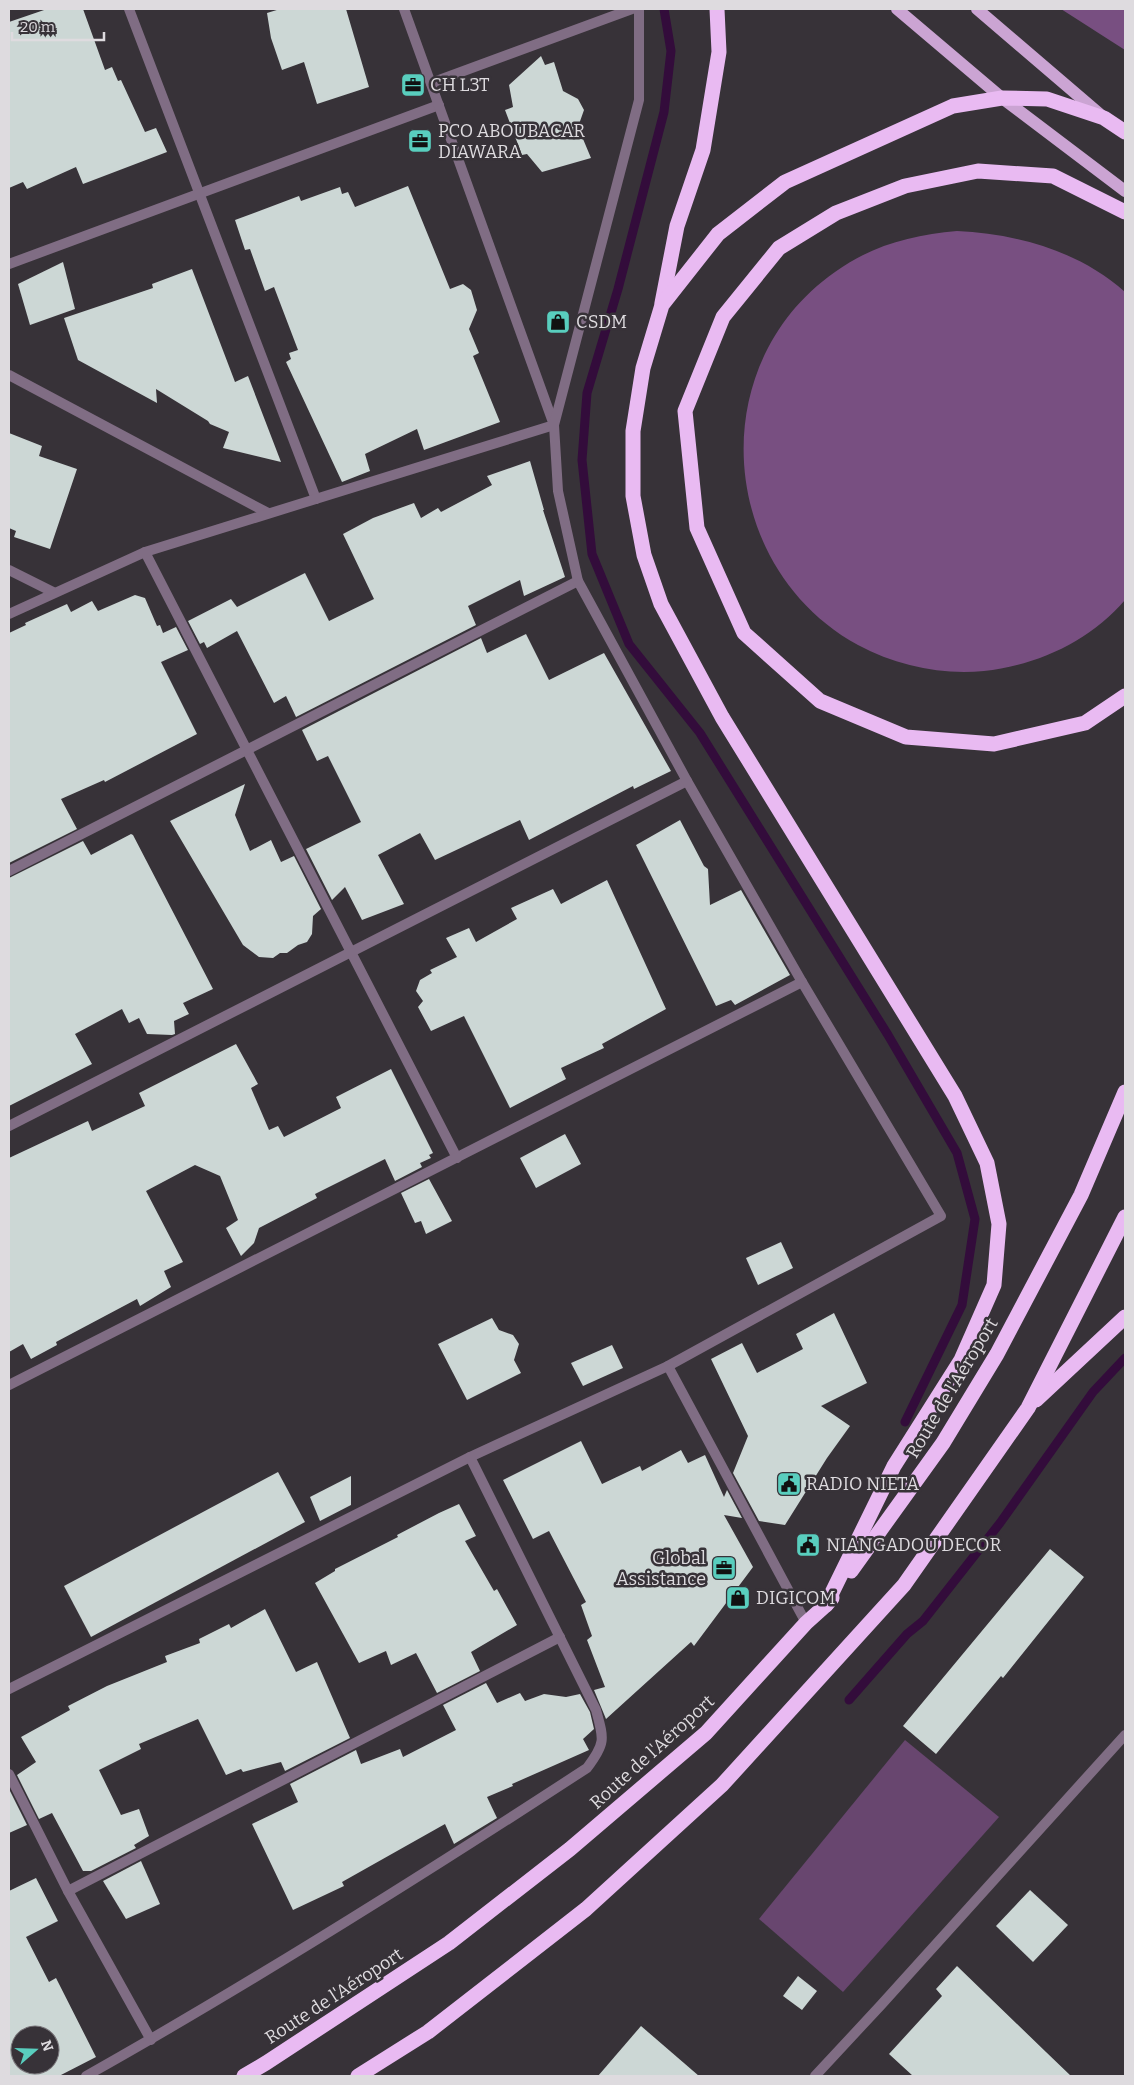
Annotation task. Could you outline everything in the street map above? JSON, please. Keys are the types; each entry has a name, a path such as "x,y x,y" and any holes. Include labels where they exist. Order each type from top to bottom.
{"highway":[{"path":"717,9 719,52 703,150 677,226 662,304 643,368 633,431 633,496 644,555 660,604 722,717 955,1096 987,1164 999,1224 994,1285 961,1360 894,1466 826,1606"},
{"path":"662,304 718,234 785,182 953,106 1002,98 1047,98 1104,118 1125,132"},
{"path":"1125,212 1052,176 978,171 905,186 836,213 779,248 723,317 685,411 696,528 744,633 820,701 906,738 994,744 1085,723 1125,696"},
{"name":"Route de l'Aéroport","path":"244,2076 449,1943 570,1849 706,1733 806,1623 826,1606 944,1443 997,1354 1081,1195 1125,1092"},
{"path":"358,2076 428,2032 586,1909 722,1785 904,1585 1028,1408 1125,1216"},
{"path":"1028,1408 1125,1317"}],"main road":[{"path":"897,9 1002,98 1125,191"},
{"path":"976,9 1104,118"}],"street":[{"path":"129,9 316,498"},
{"path":"9,1689 470,1457 668,1366 941,1216 802,982 687,781 578,581 558,491 554,424 404,9"},
{"path":"431,83 632,9"},
{"path":"554,424 639,100 639,9"},
{"path":"9,264 439,105"},
{"path":"9,375 268,513"},
{"path":"9,614 53,592 144,552 554,424"},
{"path":"144,552 457,1158"},
{"path":"9,570 53,592"},
{"path":"9,870 578,581"},
{"path":"9,1126 687,781"},
{"path":"9,1385 802,982"},
{"path":"668,1366 806,1623"},
{"path":"86,2076 150,2040 381,1900 587,1768 600,1751 603,1736 596,1710 470,1457"},
{"path":"68,1891 560,1637"},
{"path":"815,2076 882,2006 1125,1735"},
{"path":"9,1774 68,1891 150,2040"}],"shaded area":[{"path":"1061,9 1125,9 1125,50"},
{"path":"957,231 1003,236 1047,247 1068,255 1088,266 1125,292 1125,600 1096,628 1062,649 1043,657 1004,668 968,672 936,670 904,664 888,658 858,645 811,611 777,567 754,518 744,464 747,411 763,359 792,312 835,272 863,255 893,243 925,235"},
{"path":"905,1740 999,1817 843,1992 759,1919"}],"building":[{"path":"47,9 83,9 105,70 112,67 118,81 121,80 145,132 156,128 167,152 83,184 76,167 27,189 23,182 9,188 9,22"},
{"path":"280,9 346,9 369,87 317,104 304,62 282,70 271,38 267,13"},
{"path":"541,56 545,65 554,62 563,91 578,99 584,110 578,127 591,158 542,172 527,154 522,155 505,110 513,107 509,85"},
{"path":"408,186 450,289 463,284 471,290 477,310 469,329 479,353 473,356 500,422 424,450 417,429 365,454 370,471 342,482 286,362 291,359 289,353 298,350 274,287 265,291 250,249 245,250 235,220 299,196 301,201 340,187 342,194 348,192 355,207"},
{"path":"63,262 75,309 30,325 18,284"},
{"path":"192,269 235,382 248,376 281,462 223,448 229,432 210,424 156,389 157,403 78,360 64,318 153,288 152,284"},
{"path":"9,433 42,446 39,456 77,469 50,549 14,537 16,531 9,528"},
{"path":"530,461 543,510 565,577 524,596 520,580 468,606 476,625 296,717 286,696 274,703 237,631 207,648 204,642 200,644 188,621 231,599 237,607 305,573 329,621 374,599 343,534 373,518 414,503 421,518 438,508 441,512 492,485 487,476"},
{"path":"135,595 145,598 157,626 160,625 163,633 176,627 188,650 161,662 197,734 105,782 104,780 61,799 77,829 9,863 9,633 26,625 25,623 67,604 71,612 92,601 98,611"},
{"path":"526,634 549,680 604,653 671,771 634,789 633,786 529,840 520,820 435,860 420,833 378,855 404,904 362,920 345,887 332,900 306,849 361,822 328,756 317,761 302,730 481,638 487,653"},
{"path":"245,784 235,815 250,851 271,840 281,862 294,856 321,909 313,916 312,934 307,942 298,945 287,953 280,953 273,958 259,957 243,945 170,821"},
{"path":"680,820 704,866 708,869 710,905 741,890 790,975 735,1005 731,1000 716,1006 636,845"},
{"path":"131,834 213,989 183,1003 189,1014 174,1021 175,1034 172,1035 147,1034 139,1018 129,1023 122,1009 75,1034 92,1064 9,1106 9,878 83,841 91,855"},
{"path":"607,880 666,1009 602,1044 604,1048 561,1068 566,1079 510,1108 464,1016 431,1031 418,1007 423,1001 416,991 420,980 432,973 430,970 457,957 446,938 469,928 476,942 517,919 511,908 553,889 561,904"},
{"path":"236,1044 258,1084 251,1088 269,1130 278,1126 284,1137 341,1108 336,1097 391,1069 433,1153 429,1155 431,1158 420,1163 422,1167 395,1181 385,1159 315,1194 317,1198 259,1228 254,1243 241,1256 226,1228 238,1220 220,1176 195,1165 146,1191 183,1262 164,1271 171,1287 140,1306 137,1299 56,1342 57,1345 31,1359 23,1344 9,1352 9,1158 88,1121 92,1131 145,1106 139,1093"},
{"path":"565,1134 581,1164 536,1188 520,1158"},
{"path":"429,1179 452,1221 426,1234 421,1221 415,1223 401,1193"},
{"path":"781,1242 793,1268 758,1285 746,1258"},
{"path":"834,1313 867,1383 821,1406 850,1426 827,1458 785,1525 759,1521 733,1473 748,1436 711,1359 742,1343 757,1373 803,1349 796,1334"},
{"path":"492,1318 499,1330 513,1335 519,1344 514,1360 521,1373 467,1400 438,1344"},
{"path":"612,1345 623,1368 583,1386 571,1363"},
{"path":"581,1441 602,1484 640,1466 642,1471 681,1450 688,1463 705,1455 724,1497 727,1490 742,1518 724,1515 753,1567 694,1646 691,1642 606,1719 594,1690 605,1687 587,1640 592,1636 581,1605 586,1602 549,1531 533,1539 503,1480"},
{"path":"278,1472 305,1522 91,1637 64,1586"},
{"path":"351,1476 351,1505 320,1521 310,1497"},
{"path":"459,1504 476,1536 465,1541 494,1591 497,1589 517,1625 471,1652 480,1671 437,1693 416,1653 391,1665 386,1651 359,1663 315,1583 335,1571 335,1569"},
{"path":"1050,1549 1084,1577 1003,1678 1001,1676 936,1754 903,1726"},
{"path":"265,1609 296,1672 317,1662 350,1738 285,1771 281,1762 243,1772 241,1769 226,1775 198,1719 139,1744 141,1749 99,1770 121,1815 139,1809 149,1836 134,1845 136,1848 91,1871 83,1871 52,1813 39,1819 17,1775 36,1762 21,1737 70,1710 68,1706 107,1686 167,1662 165,1656 200,1643 199,1639 229,1624 231,1628"},
{"path":"486,1683 497,1703 520,1693 525,1701 544,1694 566,1697 580,1694 590,1712 594,1729 583,1739 589,1750 487,1797 497,1818 454,1844 445,1824 342,1882 344,1886 293,1910 252,1824 298,1802 290,1784 356,1750 361,1764 400,1749 403,1757 456,1730 443,1705"},
{"path":"9,1789 27,1825 9,1833"},
{"path":"141,1861 160,1904 126,1919 103,1881"},
{"path":"36,1878 58,1921 26,1937 49,1982 56,1978 96,2057 59,2076 9,2076 9,1891"},
{"path":"1030,1890 1068,1925 1033,1962 996,1926"},
{"path":"957,1966 1071,2076 913,2076 889,2054 942,1996 936,1989"},
{"path":"798,1976 817,1991 802,2010 783,1996"},
{"path":"641,2026 699,2076 598,2076"}],"waterway":[{"path":"664,9 671,51 664,112 618,289 587,393 582,460 592,554 629,644 700,733 888,1035 957,1153 975,1219 962,1305 905,1422"},
{"path":"849,1700 907,1634 923,1621 1000,1523 1093,1392 1125,1358"}],"place":[{"name":"CH L3T","path":"413,85"},
{"name":"PCO ABOUBACAR DIAWARA","path":"420,141"},
{"name":"CSDM","path":"558,322"},
{"name":"RADIO NIETA","path":"789,1484"},
{"name":"NIANGADOU DECOR","path":"808,1545"},
{"name":"Global Assistance","path":"724,1568"},
{"name":"DIGICOM","path":"738,1598"}]}
